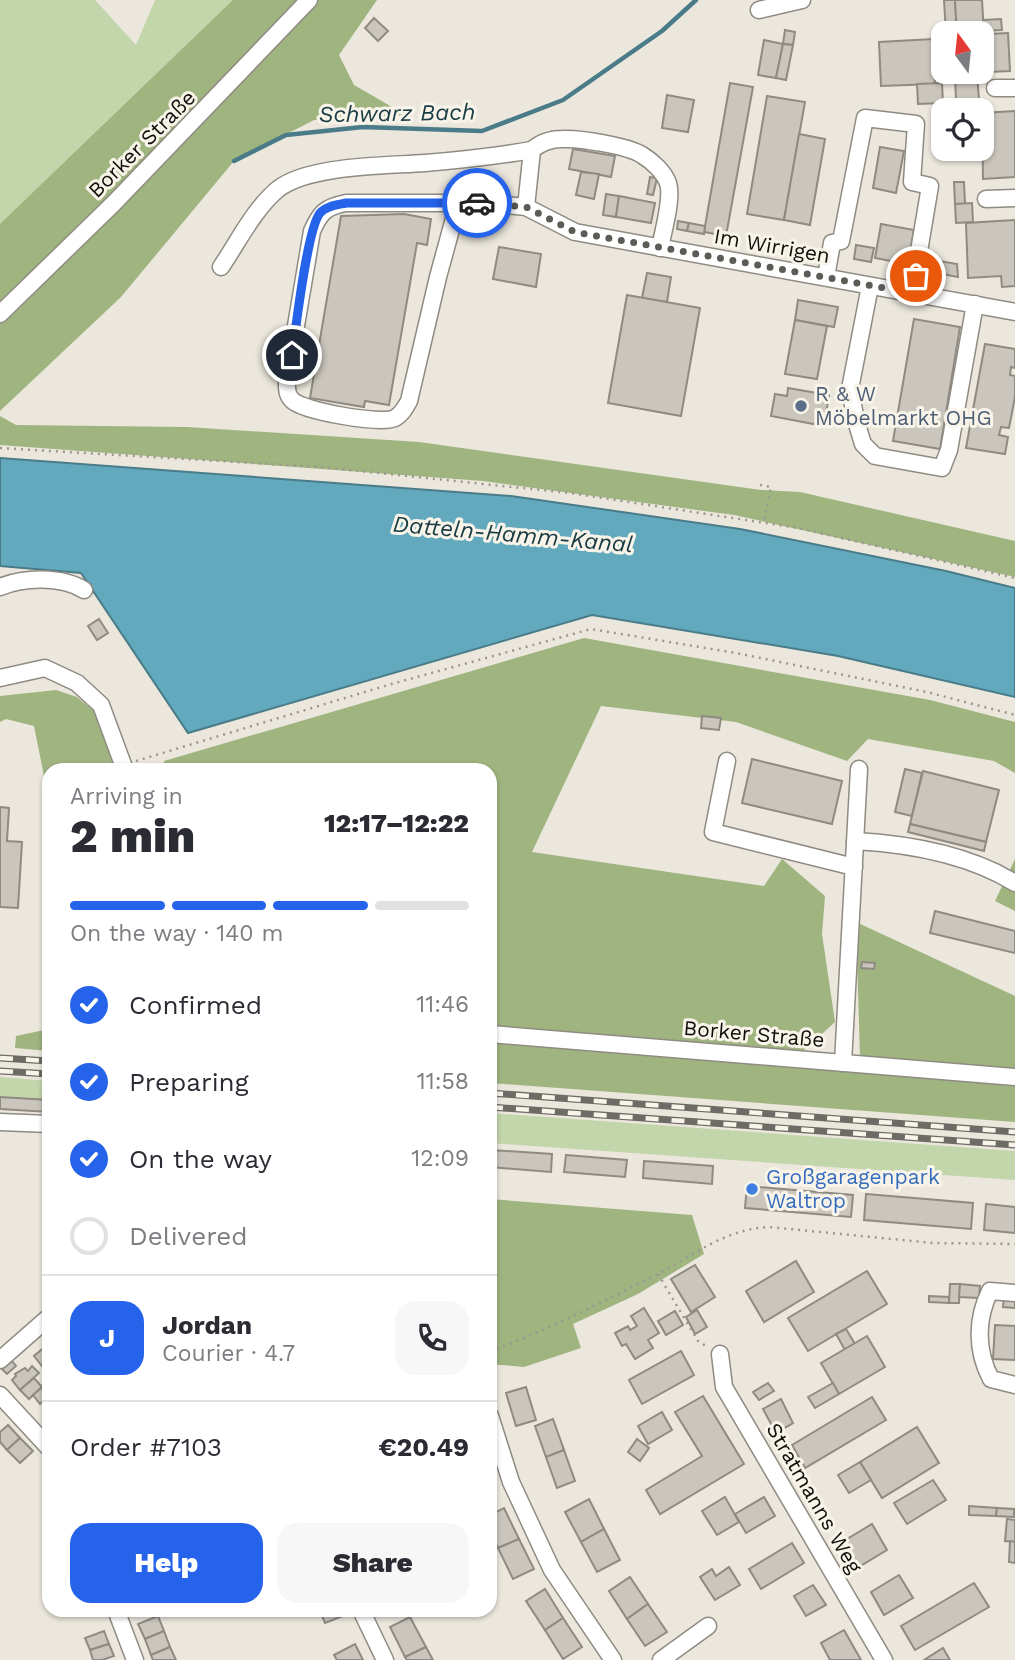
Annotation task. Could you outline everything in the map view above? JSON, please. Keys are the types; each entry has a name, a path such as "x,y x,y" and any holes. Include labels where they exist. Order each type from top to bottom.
{"street":[{"name":"Borker Straße","path":"0,314 114,203 309,0"},
{"path":"759,10 802,0"},
{"path":"995,88 1015,88"},
{"path":"826,278 832,243 841,241 865,118 916,124 912,181 930,186 912,293"},
{"path":"220,267 261,207 277,190 292,180 315,173 488,157 532,150 540,144 562,139 620,146 641,154 658,168 667,181 670,192 660,248"},
{"path":"458,204 409,401 402,413 394,419 384,421 298,405 290,399 286,390 287,379 312,231 321,212 346,203 458,204 526,207 532,150"},
{"path":"986,200 1015,198"},
{"name":"Im Wirrigen","path":"526,207 575,232 1015,312"},
{"path":"870,285 850,390 863,444 875,456 942,468 949,450 975,304"},
{"path":"0,587 13,582 44,580 73,583 84,590"},
{"path":"0,678 45,668 76,683 101,705 122,763"},
{"path":"727,761 713,832 854,867"},
{"path":"843,1063 859,769"},
{"path":"855,841 888,842 980,864 1015,883"},
{"name":"Borker Straße","path":"497,1035 1015,1077"},
{"path":"0,1122 42,1124"},
{"path":"1015,1293 990,1291 980,1309 981,1360 991,1379 1015,1385"},
{"path":"0,1360 42,1323"},
{"name":"Stratmanns Weg","path":"720,1353 724,1387 884,1660"},
{"path":"0,1395 42,1440"},
{"path":"497,1438 511,1482 552,1570 613,1660"},
{"path":"119,1617 135,1660"},
{"path":"364,1617 385,1660"},
{"path":"661,1660 708,1626"}],"path":[{"path":"0,448 321,467 570,493 764,522 1015,578"},
{"path":"760,485 771,487 764,522"},
{"path":"140,763 388,685 591,629 736,653 927,692 1015,715"},
{"path":"497,1349 522,1340 658,1274 731,1233 749,1228 769,1227 933,1243 1015,1244"},
{"path":"658,1274 698,1341 720,1353"}],"green space":[{"path":"0,0 95,0 136,45 155,0 264,0 0,255"},
{"path":"233,0 377,0 339,55 354,85 406,115 314,120 234,161 121,297 0,411 0,224"},
{"path":"0,416 16,425 187,427 419,442 761,490 800,492 1015,541 1015,577 734,515 483,481 0,445"},
{"path":"584,638 930,700 1015,722 1015,773 994,761 868,739 847,761 736,722 601,706 532,852 764,886 782,859 825,896 822,934 835,1022 802,1052 497,1028 497,763 164,761"},
{"path":"56,690 77,697 95,712 115,763 42,763 42,766 34,726 6,719 0,722 0,696"},
{"path":"1015,859 1015,911 995,901"},
{"path":"856,922 1015,996 1015,1070 860,1058"},
{"path":"42,1030 42,1050 15,1048 16,1036"},
{"path":"497,1041 1015,1086 1015,1122 497,1084"},
{"path":"0,1077 42,1080 42,1100 0,1097"},
{"path":"497,1114 1015,1151 1015,1180 497,1143"},
{"path":"497,1200 692,1215 704,1254 638,1294 573,1324 581,1348 524,1367 497,1365"}],"water":[{"name":"Datteln-Hamm-Kanal","path":"0,458 511,496 740,529 946,571 1015,588 1015,697 838,656 592,615 188,733 81,573 0,566"}],"building":[{"path":"944,0 955,0 956,21 945,21"},
{"path":"955,0 982,0 983,21 956,21"},
{"path":"374,18 388,31 378,41 365,28"},
{"path":"1001,19 1002,30 994,30 994,21 983,20"},
{"path":"785,30 795,32 793,45 783,44"},
{"path":"1008,33 1010,71 994,72 994,34"},
{"path":"931,39 931,84 935,84 881,86 879,42"},
{"path":"764,40 783,44 776,78 758,75"},
{"path":"783,44 793,45 786,80 776,78"},
{"path":"730,83 753,87 726,236 704,232"},
{"path":"917,84 942,84 943,98 931,98 931,103 918,104"},
{"path":"955,84 978,84 979,98 956,98"},
{"path":"667,95 694,100 688,132 662,128"},
{"path":"767,96 805,102 784,220 747,214"},
{"path":"1015,111 1015,177 983,179 983,161 994,161 994,112"},
{"path":"799,134 825,139 810,225 784,220"},
{"path":"880,147 904,151 896,193 873,188"},
{"path":"573,149 615,156 611,177 569,169"},
{"path":"581,172 599,174 594,199 576,195"},
{"path":"650,177 657,178 653,195 647,194"},
{"path":"954,182 964,182 965,204 955,204"},
{"path":"606,194 619,196 616,217 603,215"},
{"path":"619,196 655,203 651,223 616,217"},
{"path":"972,203 973,222 956,223 955,204"},
{"path":"404,214 431,219 427,245 417,243 389,405 365,401 364,407 310,398 341,216"},
{"path":"1015,220 1015,286 1002,287 1001,276 968,278 966,223"},
{"path":"678,221 689,223 687,231 677,229"},
{"path":"689,223 705,226 704,234 687,231"},
{"path":"881,224 914,230 907,268 895,266 896,262 875,258"},
{"path":"856,245 874,248 871,262 854,259"},
{"path":"499,247 541,254 536,287 493,279"},
{"path":"939,261 957,264 958,277 937,273"},
{"path":"647,273 671,277 667,302 642,298"},
{"path":"627,295 700,308 681,416 608,403"},
{"path":"798,300 838,307 834,327 795,320"},
{"path":"914,319 960,327 940,449 893,441"},
{"path":"795,320 827,326 817,379 785,374"},
{"path":"985,344 1015,349 1015,368 1011,367 1010,375 1015,376 1015,397 1009,428 1001,427 999,435 1008,437 1005,454 966,448"},
{"path":"788,388 829,395 824,426 771,416 775,394 787,396"},
{"path":"99,619 108,633 97,640 88,626"},
{"path":"702,716 721,718 719,730 701,728"},
{"path":"752,759 842,781 832,824 742,803"},
{"path":"905,769 922,773 912,816 895,812"},
{"path":"923,771 999,790 986,842 910,824"},
{"path":"0,807 9,808 7,841 22,842 18,908 0,907"},
{"path":"910,824 986,842 984,851 908,832"},
{"path":"935,911 1015,931 1015,953 930,933"},
{"path":"862,962 875,963 874,969 861,968"},
{"path":"0,1097 42,1100 42,1112 0,1109"},
{"path":"497,1150 552,1154 551,1172 497,1168"},
{"path":"566,1155 627,1160 625,1177 564,1172"},
{"path":"644,1161 713,1166 712,1184 643,1178"},
{"path":"747,1186 853,1195 851,1217 745,1208"},
{"path":"866,1194 973,1203 971,1229 864,1220"},
{"path":"986,1204 1015,1207 1015,1233 984,1230"},
{"path":"796,1261 814,1292 764,1322 746,1291"},
{"path":"695,1265 715,1297 691,1312 671,1279"},
{"path":"867,1271 887,1304 808,1351 788,1318"},
{"path":"950,1284 960,1284 959,1303 949,1303"},
{"path":"960,1284 980,1286 979,1298 959,1297"},
{"path":"929,1296 949,1297 949,1303 929,1302"},
{"path":"1004,1298 1015,1299 1015,1308 1003,1307"},
{"path":"644,1308 659,1333 648,1340 653,1348 635,1359 626,1344 622,1346 615,1333 628,1326 630,1330 637,1326 631,1316"},
{"path":"697,1310 707,1327 695,1334 686,1317"},
{"path":"675,1311 683,1325 666,1335 658,1321"},
{"path":"995,1325 1015,1326 1015,1360 993,1359"},
{"path":"846,1329 855,1344 845,1350 836,1334"},
{"path":"867,1336 885,1367 839,1394 821,1363"},
{"path":"42,1349 42,1366 34,1356"},
{"path":"681,1351 694,1375 642,1404 629,1380"},
{"path":"12,1361 16,1366 7,1374 2,1369"},
{"path":"32,1366 39,1373 20,1390 12,1380 15,1374 25,1368 28,1371"},
{"path":"34,1378 42,1387 29,1399 20,1390"},
{"path":"768,1383 774,1391 759,1400 753,1392"},
{"path":"833,1383 839,1394 815,1408 808,1397"},
{"path":"42,1387 40,1404 33,1395"},
{"path":"526,1387 536,1420 516,1426 506,1393"},
{"path":"703,1396 744,1464 660,1514 646,1490 702,1456 675,1412"},
{"path":"872,1397 886,1420 805,1468 792,1445"},
{"path":"781,1399 793,1423 776,1433 763,1409"},
{"path":"662,1412 672,1430 648,1444 638,1426"},
{"path":"553,1419 564,1450 546,1457 535,1426"},
{"path":"8,1425 20,1438 7,1450 0,1442 0,1432"},
{"path":"917,1427 939,1463 882,1498 860,1462"},
{"path":"20,1438 33,1451 20,1463 7,1450"},
{"path":"637,1439 649,1448 640,1461 628,1452"},
{"path":"564,1450 575,1481 557,1488 546,1457"},
{"path":"860,1462 871,1480 849,1493 838,1475"},
{"path":"933,1480 946,1500 907,1524 894,1503"},
{"path":"725,1497 739,1522 717,1535 702,1511"},
{"path":"764,1497 775,1516 746,1533 735,1514"},
{"path":"589,1499 604,1529 581,1542 565,1512"},
{"path":"969,1506 997,1508 996,1516 969,1515"},
{"path":"504,1508 519,1539 498,1548 497,1546 497,1512"},
{"path":"997,1508 1014,1509 1014,1517 996,1516"},
{"path":"1007,1519 1015,1520 1015,1542 1005,1541"},
{"path":"872,1524 887,1550 857,1568 842,1542"},
{"path":"604,1529 620,1560 597,1572 581,1542"},
{"path":"519,1539 534,1569 513,1579 498,1548"},
{"path":"1010,1541 1015,1542 1015,1563 1009,1562"},
{"path":"792,1543 804,1563 761,1589 749,1569"},
{"path":"729,1567 740,1585 715,1600 700,1577 712,1569 716,1576"},
{"path":"899,1575 913,1598 884,1615 871,1592"},
{"path":"630,1577 648,1604 627,1619 609,1591"},
{"path":"974,1583 989,1607 915,1650 901,1626"},
{"path":"813,1585 826,1605 806,1616 794,1596"},
{"path":"545,1589 563,1618 545,1630 526,1601"},
{"path":"648,1604 667,1632 645,1646 627,1619"},
{"path":"158,1617 164,1631 145,1639 138,1624"},
{"path":"322,1617 340,1617 325,1623"},
{"path":"410,1617 426,1647 405,1657 390,1627"},
{"path":"563,1618 582,1647 563,1659 545,1630"},
{"path":"844,1630 861,1660 830,1660 821,1643"},
{"path":"104,1631 109,1644 90,1650 85,1638"},
{"path":"164,1631 170,1647 151,1655 145,1639"},
{"path":"109,1644 114,1656 93,1660 90,1650"},
{"path":"355,1644 363,1660 337,1660 334,1655"},
{"path":"170,1647 176,1660 153,1660 151,1655"},
{"path":"426,1647 433,1660 407,1660 405,1657"},
{"path":"943,1648 950,1660 924,1660"}],"waterway":[{"name":"Schwarz Bach","path":"234,161 286,135 363,127 482,131 563,100 662,31 696,0"}],"railway":[{"path":"0,1058 42,1061"},
{"path":"0,1071 42,1074"},
{"path":"497,1094 1015,1132"},
{"path":"497,1108 1015,1145"}],"way so far":[{"path":"477,203 526,207 575,232 912,293 916,276"}],"place":[{"name":"R & W Möbelmarkt OHG","path":"801,406"},
{"name":"Großgaragenpark Waltrop","path":"752,1189"}],"route":[{"path":"292,355 312,231 321,212 346,203 477,203"}]}
